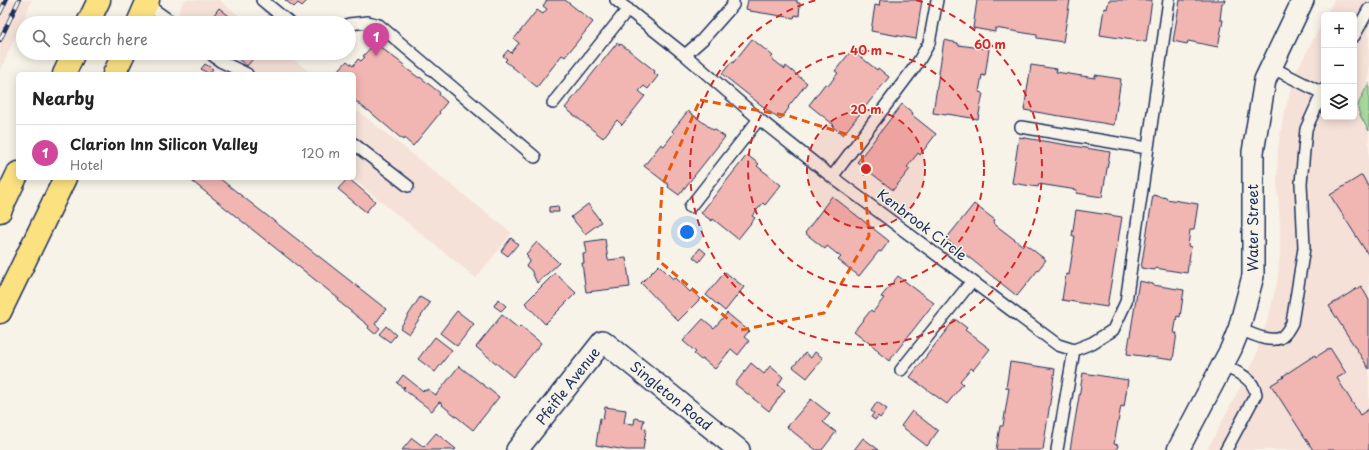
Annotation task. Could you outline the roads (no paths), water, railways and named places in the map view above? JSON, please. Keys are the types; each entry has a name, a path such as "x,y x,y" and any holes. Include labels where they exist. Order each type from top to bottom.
{"main road":[{"path":"91,16 99,0"},
{"path":"65,72 71,60"},
{"path":"115,72 121,60"},
{"path":"0,211 16,177"},
{"path":"0,312 64,180"}],"street":[{"name":"Water Street","path":"1178,450 1222,365 1239,328 1253,276 1253,152 1265,80 1304,0"},
{"name":"Pfeifle Avenue","path":"517,450 603,341"},
{"name":"Singleton Road","path":"603,341 739,450"}],"lane":[{"path":"262,0 281,16"},
{"name":"Kenbrook Circle","path":"616,0 686,54 759,119 832,177 1058,346 1074,350"},
{"path":"686,54 702,40 733,5 733,0"},
{"path":"832,177 917,64 929,42 937,0"},
{"path":"1057,450 1074,350 1092,343 1113,330 1126,302 1169,0"},
{"path":"144,9 158,16"},
{"path":"553,103 628,9"},
{"path":"1357,31 1369,9"},
{"path":"356,23 368,22 379,25 534,157"},
{"path":"219,60 243,72"},
{"path":"1271,67 1321,90"},
{"path":"1239,328 1270,340 1280,338 1286,333 1292,323 1304,248 1301,183 1306,129 1321,95"},
{"path":"690,207 759,119"},
{"path":"1021,127 1147,148"},
{"path":"356,146 408,186"},
{"name":"Kenbrook Circle","path":"901,370 972,281"},
{"path":"1222,365 1250,380 1255,386 1256,394 1226,450"}],"railway":[{"path":"0,13 6,0"},
{"path":"0,40 19,0"}],"place":[{"name":"Clarion Inn Silicon Valley","path":"376,56"}]}
